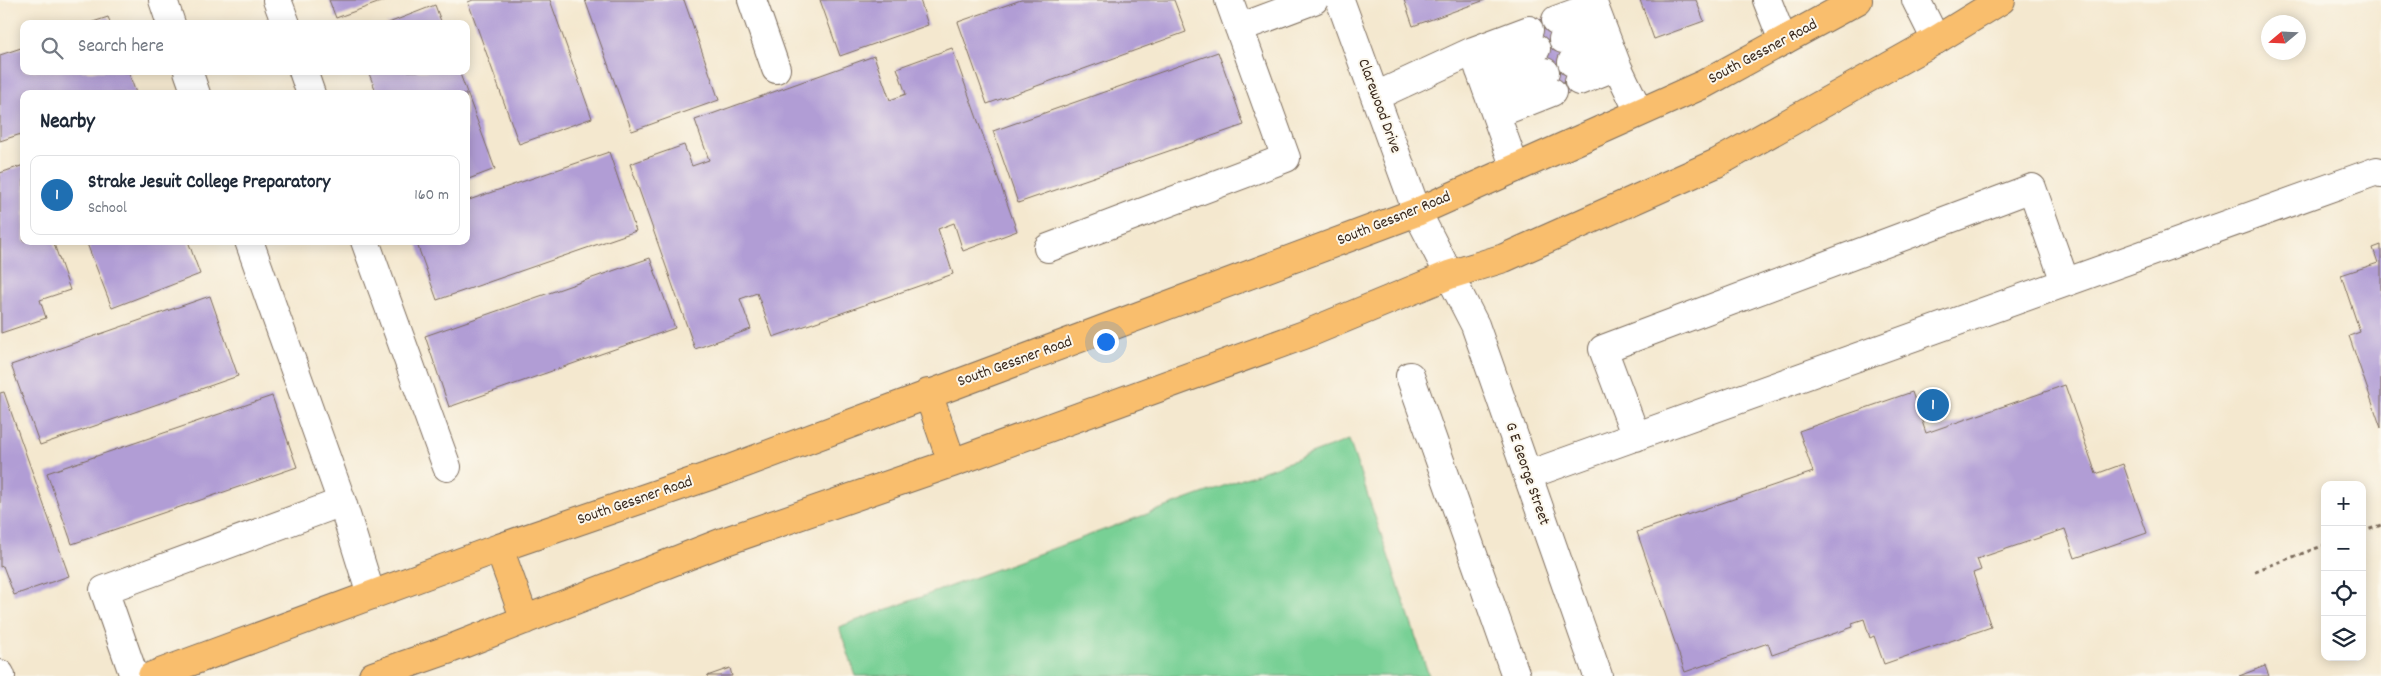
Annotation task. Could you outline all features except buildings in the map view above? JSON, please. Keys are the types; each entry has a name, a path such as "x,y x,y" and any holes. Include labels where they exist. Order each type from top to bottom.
{"main road":[{"path":"373,676 525,620 723,542 952,464 1304,335 1449,276 1504,258 1717,163 1936,40 2001,0"},
{"name":"South Gessner Road","path":"152,676 499,548 724,471 928,393 1418,212 1704,84 1856,1"},
{"path":"928,393 952,464"},
{"path":"499,548 525,620"}],"street":[{"path":"162,0 170,20"},
{"path":"277,0 284,20"},
{"path":"752,0 776,69"},
{"path":"1048,248 1286,158 1229,0"},
{"path":"1239,28 1314,0"},
{"name":"Clarewood Drive","path":"1340,0 1418,212 1449,276"},
{"path":"1766,0 1782,41"},
{"path":"1916,0 1936,40"},
{"path":"1602,29 1568,50 1602,29"},
{"path":"1602,29 1638,112"},
{"path":"1376,96 1484,82 1541,61 1484,82"},
{"path":"189,75 195,90"},
{"path":"304,75 310,90"},
{"path":"1484,82 1515,168"},
{"path":"1528,476 2377,171 2381,173"},
{"path":"1636,437 1602,349 2032,188 2065,282"},
{"path":"250,245 342,502 371,595"},
{"path":"366,245 447,467"},
{"name":"G E George Street","path":"1449,276 1475,325 1598,676"},
{"path":"1410,376 1516,676"},
{"path":"134,676 104,590 342,502"}],"path":[{"path":"2366,531 2381,525"},
{"path":"2254,571 2321,546"}],"green space":[{"path":"1349,440 1429,676 856,676 839,627"}],"place":[{"name":"Strake Jesuit College Preparatory","path":"1933,405"}]}
